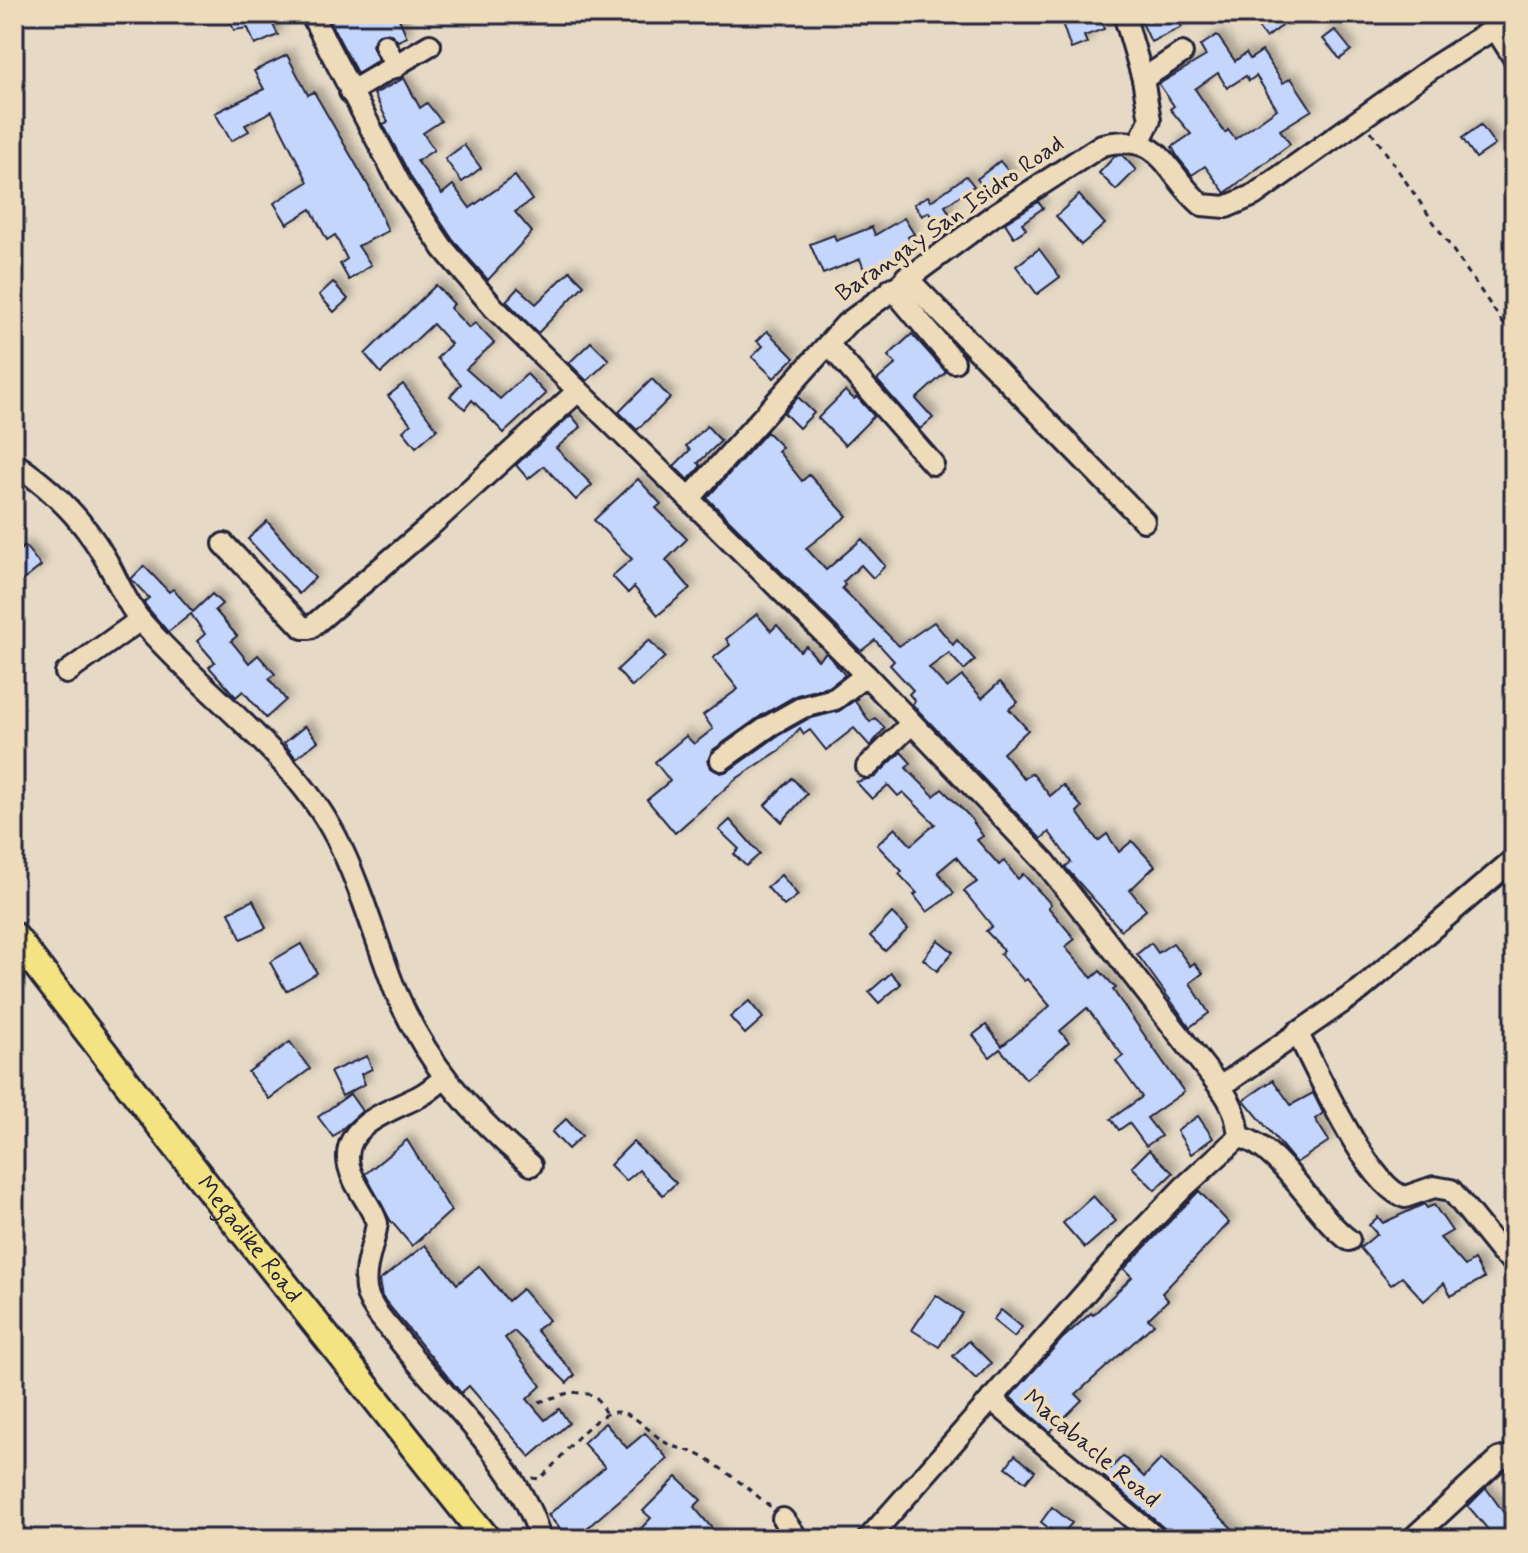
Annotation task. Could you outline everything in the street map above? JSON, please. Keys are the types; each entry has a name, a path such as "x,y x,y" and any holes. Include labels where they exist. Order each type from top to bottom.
{"main road":[{"name":"Megadike Road","path":"14,936 214,1195 487,1539"}],"street":[{"path":"311,14 401,186 443,248 494,308 866,675 1045,862 1232,1104 1239,1137"},
{"path":"1124,14 1143,79 1150,120 1139,143 1169,163 1190,195 1202,205 1226,207 1254,195 1514,16"},
{"path":"1495,28 1514,58"},
{"path":"385,45 396,67"},
{"path":"350,92 430,45"},
{"path":"1143,79 1182,53"},
{"name":"Barangay San Isidro Road","path":"689,499 846,324 899,283 1102,145 1120,141 1139,143"},
{"path":"899,283 954,362"},
{"path":"899,283 1144,521"},
{"path":"829,345 933,464"},
{"path":"224,544 303,628 310,628 429,527 578,391"},
{"path":"14,463 63,503 92,536 140,620 290,772 334,834 353,874 396,993 444,1078 492,1133 531,1165"},
{"path":"66,673 140,620"},
{"path":"721,760 769,726 803,707 835,699 866,675"},
{"path":"867,767 911,724"},
{"path":"1220,1087 1360,990 1514,859"},
{"path":"1297,1032 1351,1136 1388,1189 1405,1197 1434,1187 1451,1190 1501,1252 1514,1262"},
{"path":"444,1078 420,1097 376,1115 352,1143 348,1155 352,1176 377,1223 367,1260 367,1293 408,1351 512,1476 531,1509 540,1539"},
{"path":"1239,1137 1252,1139 1349,1240"},
{"path":"868,1539 1125,1248 1184,1187 1239,1137"},
{"name":"Macabacle Road","path":"991,1399 1157,1539"},
{"path":"1412,1539 1499,1459 1514,1455"},
{"path":"783,1519 798,1539"}],"path":[{"path":"1362,118 1514,339"},
{"path":"539,1402 572,1392 595,1395 606,1414"},
{"path":"512,1476 539,1479 560,1462 570,1445 606,1414 633,1416 666,1443 702,1456 736,1477 783,1519"}],"building":[{"path":"226,14 268,14 278,35 255,45 248,28 234,30"},
{"path":"326,14 397,14 407,37 398,41 391,34 379,34 372,45 378,60 357,73"},
{"path":"1059,14 1099,14 1104,29 1084,36 1087,43 1071,49"},
{"path":"1138,14 1173,14 1182,27 1151,42"},
{"path":"1248,14 1282,14 1288,21 1266,38"},
{"path":"1335,30 1351,50 1340,59 1323,39"},
{"path":"1217,35 1235,61 1246,53 1250,59 1262,51 1283,83 1291,78 1312,110 1280,130 1290,144 1225,193 1205,166 1192,175 1179,159 1172,147 1191,134 1170,109 1174,106 1159,84 1206,56 1200,46","holes":["1218,73 1227,88 1246,76 1249,81 1256,76 1277,109 1235,139 1228,130 1225,133 1195,89"]},
{"path":"287,55 308,95 314,92 369,187 388,231 358,246 371,265 349,280 340,264 347,259 335,235 327,240 311,209 287,224 274,203 308,182 272,111 245,125 249,131 231,141 215,113 264,89 254,71"},
{"path":"404,78 420,108 427,103 441,121 423,133 434,150 417,161 442,194 453,185 470,208 515,176 532,200 515,212 532,232 488,280 453,240 412,179 383,124 388,122 374,94"},
{"path":"1481,125 1495,145 1476,158 1462,138"},
{"path":"464,145 481,168 462,182 445,159"},
{"path":"1122,155 1136,170 1116,190 1099,173 1115,156"},
{"path":"1000,161 1012,176 989,194 977,179"},
{"path":"966,176 974,186 945,206 951,216 937,225 929,212 922,216 914,204 928,196 931,201"},
{"path":"1079,195 1105,224 1081,245 1056,216"},
{"path":"1038,202 1043,208 1022,223 1026,229 1014,237 1005,223"},
{"path":"904,218 914,234 908,237 915,250 865,272 860,259 823,274 810,244 834,235 836,241 872,227 875,235"},
{"path":"1039,249 1060,277 1037,294 1016,266"},
{"path":"570,271 584,285 538,333 506,301 518,288 536,304"},
{"path":"333,282 348,299 334,312 319,295"},
{"path":"436,285 454,304 450,308 469,328 475,323 494,343 466,369 500,399 527,374 546,394 504,433 472,400 465,409 450,396 461,384 437,358 451,344 433,324 381,373 365,354"},
{"path":"767,331 794,358 774,378 752,357 763,346 757,341"},
{"path":"912,334 946,372 916,399 933,418 920,429 877,380 896,364 888,356"},
{"path":"591,342 609,360 587,381 569,363"},
{"path":"652,379 670,398 637,430 619,412"},
{"path":"403,384 437,429 416,447 403,431 411,424 388,396"},
{"path":"845,391 854,399 857,397 874,416 845,445 818,418"},
{"path":"798,397 814,413 799,428 784,413"},
{"path":"571,415 581,427 556,448 592,485 576,500 544,466 528,479 516,465"},
{"path":"707,426 721,441 698,463 701,466 688,480 674,466 690,450 686,446"},
{"path":"767,432 782,447 778,451 802,481 809,475 847,516 806,548 826,570 862,539 885,566 873,578 861,565 843,582 845,585 842,588 899,646 934,622 953,645 957,640 975,660 964,670 949,653 929,668 947,688 962,676 982,698 1000,682 1018,702 1009,709 1028,730 1003,753 1024,779 1032,773 1050,796 1063,785 1082,807 1077,812 1098,841 1107,834 1119,852 1132,841 1155,866 1130,890 1146,910 1121,930 1065,867 1071,862 1049,832 1041,839 912,704 915,701 909,694 913,690 890,665 894,661 875,640 861,651 707,498"},
{"path":"638,479 661,504 656,508 687,539 666,560 690,588 658,615 634,587 628,593 612,576 632,559 594,520"},
{"path":"267,521 315,578 299,594 248,539"},
{"path":"25,546 41,566 21,582 14,574 14,555"},
{"path":"144,566 169,592 173,589 193,612 212,594 222,604 215,610 237,636 231,641 249,663 258,655 275,674 269,679 286,700 266,718 243,691 236,697 209,667 215,662 197,641 205,634 191,614 168,632 146,606 144,602 149,598 131,579"},
{"path":"757,614 771,631 777,625 800,651 806,646 818,660 826,653 845,675 829,687 797,695 762,715 713,750 708,760 711,768 721,773 728,771 808,719 839,711 858,698 855,701 870,722 875,718 885,728 870,746 854,728 826,750 810,730 804,734 800,728 780,750 736,779 675,833 647,800 670,781 655,762 686,736 694,744 713,729 703,715 738,689 713,658 730,645 726,639"},
{"path":"649,640 665,657 632,687 617,670"},
{"path":"305,726 318,741 296,758 284,743"},
{"path":"901,752 911,763 906,768 934,796 942,789 969,816 983,836 977,840 999,865 1004,861 1018,879 1023,874 1051,904 1048,907 1075,939 1065,947 1092,978 1100,971 1116,988 1113,990 1184,1092 1147,1118 1161,1136 1146,1146 1129,1123 1119,1130 1111,1119 1142,1097 1116,1061 1123,1056 1087,1008 1060,1031 1069,1042 1026,1079 1000,1049 990,1057 973,1035 986,1025 1002,1046 1050,1006 1000,954 1004,950 986,931 992,926 964,891 977,882 956,857 938,872 954,893 927,912 914,895 917,893 899,874 902,871 877,845 895,828 911,845 935,824 903,792 898,796 888,785 872,799 856,782 875,777"},
{"path":"792,778 807,794 782,822 765,805"},
{"path":"730,820 760,854 746,866 734,854 739,849 719,830"},
{"path":"781,875 798,895 784,906 767,887"},
{"path":"253,900 266,928 241,939 229,912"},
{"path":"892,913 908,929 885,951 870,936"},
{"path":"938,940 953,952 937,971 923,959"},
{"path":"1151,943 1158,953 1173,943 1190,966 1194,963 1203,973 1190,983 1209,1013 1190,1027 1137,954"},
{"path":"301,944 317,973 286,991 270,962"},
{"path":"891,973 901,984 879,1003 869,992"},
{"path":"749,1001 763,1018 745,1034 730,1017"},
{"path":"290,1042 310,1069 269,1099 248,1072"},
{"path":"367,1056 372,1069 361,1074 365,1084 342,1096 330,1072"},
{"path":"1273,1080 1291,1105 1313,1093 1323,1113 1315,1119 1329,1141 1296,1163 1244,1100"},
{"path":"350,1094 362,1111 333,1137 318,1117"},
{"path":"1198,1116 1213,1138 1191,1154 1177,1131"},
{"path":"566,1119 582,1136 568,1149 552,1132"},
{"path":"407,1140 451,1211 412,1246 390,1220 365,1174"},
{"path":"633,1142 676,1183 663,1195 639,1170 626,1181 610,1165"},
{"path":"1149,1150 1173,1173 1155,1190 1132,1167"},
{"path":"1199,1191 1229,1223 1162,1293 1168,1300 1148,1319 1154,1324 1076,1394 1082,1400 1050,1432 1010,1397 1062,1339 1091,1313 1093,1315 1132,1277 1124,1269"},
{"path":"1093,1196 1116,1221 1085,1248 1063,1223"},
{"path":"1424,1204 1427,1208 1434,1205 1452,1231 1440,1238 1465,1266 1474,1260 1484,1278 1451,1296 1444,1283 1424,1301 1402,1277 1391,1285 1360,1248 1377,1234 1369,1225 1378,1217 1383,1223"},
{"path":"425,1245 457,1284 479,1266 508,1301 522,1289 549,1320 536,1330 575,1375 567,1383 514,1331 505,1338 541,1386 527,1399 545,1420 559,1409 569,1423 530,1457 469,1386 461,1393 382,1297 379,1281"},
{"path":"936,1295 962,1313 939,1347 912,1330"},
{"path":"1001,1310 1022,1327 1014,1337 993,1320"},
{"path":"969,1341 991,1363 976,1379 953,1356"},
{"path":"605,1423 627,1448 645,1433 668,1459 574,1539 569,1539 548,1515 605,1467 583,1443"},
{"path":"1015,1455 1035,1471 1026,1482 1006,1467"},
{"path":"1123,1456 1144,1477 1161,1459 1243,1539 1171,1539 1165,1529 1103,1476"},
{"path":"677,1477 701,1500 694,1507 721,1539 631,1539 651,1518 643,1511"},
{"path":"1486,1488 1514,1527 1514,1539 1496,1539 1468,1506"},
{"path":"1052,1507 1072,1523 1060,1537 1041,1522"}]}
